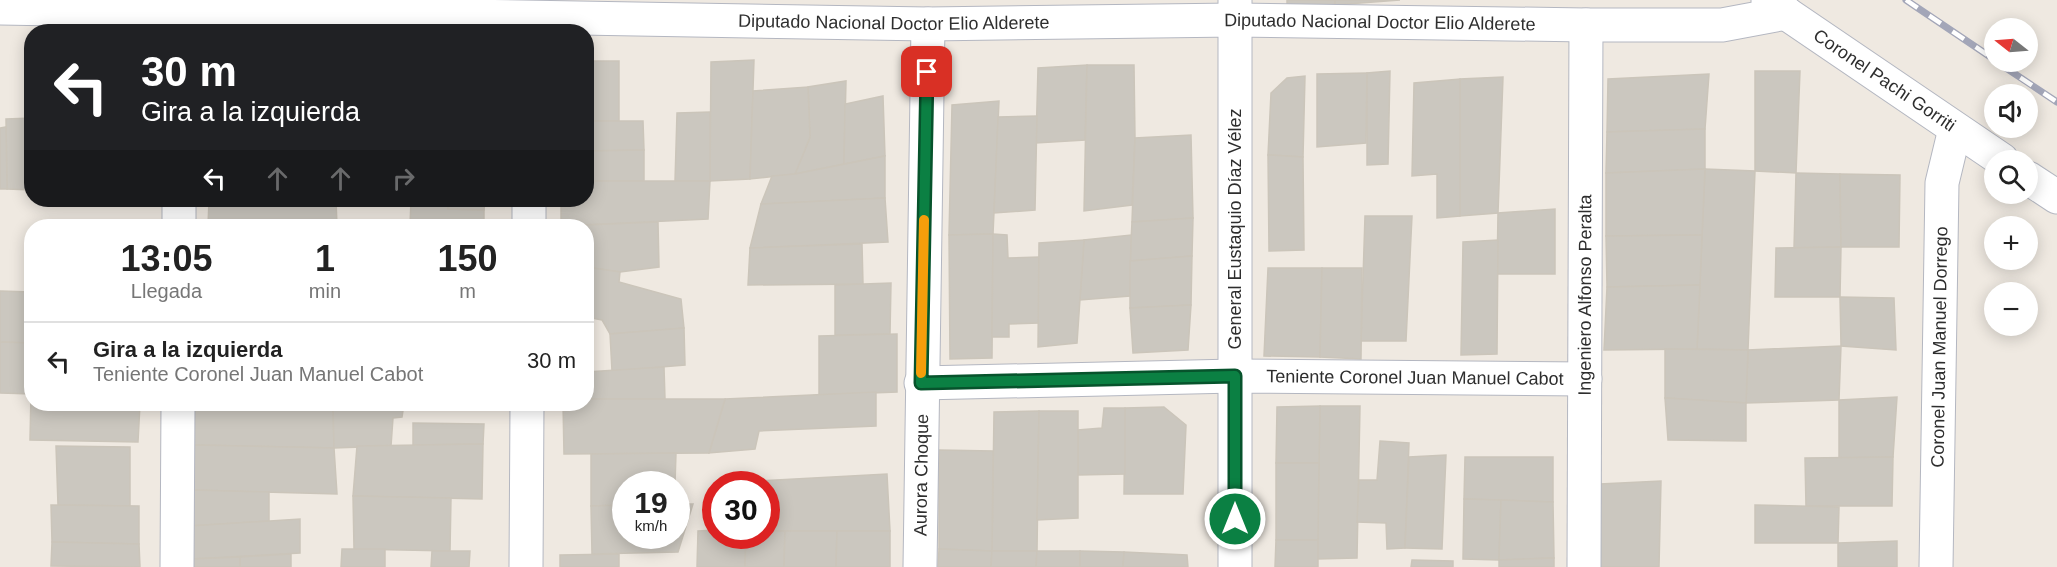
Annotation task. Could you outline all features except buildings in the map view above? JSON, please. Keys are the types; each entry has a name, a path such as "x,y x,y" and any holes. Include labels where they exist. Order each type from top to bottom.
{"street":[{"name":"Diputado Nacional Doctor Elio Alderete","path":"0,8 180,14 530,16 928,24 1235,10 1586,25 1722,25 1777,6"},
{"name":"Coronel Pachi Gorriti","path":"1777,6 1987,150"},
{"name":"General Eustaquio Díaz Vélez","path":"1235,10 1235,567"},
{"name":"Aurora Choque","path":"920,567 928,24"},
{"name":"Ingeniero Alfonso Peralta","path":"1584,567 1586,25"},
{"name":"Coronel Juan Manuel Dorrego","path":"1936,567 1942,183 1955,129"},
{"path":"2038,185 2057,197"},
{"name":"Teniente Coronel Juan Manuel Cabot","path":"921,383 1235,376 1585,379"},
{"path":"177,567 178,411"},
{"path":"526,567 527,411"}],"railway":[{"path":"1906,0 1984,53"},
{"path":"2012,72 2057,102"}],"slow traffic":[{"path":"921,373 924,220"}],"route":[{"path":"927,72 921,383 1235,376 1235,519"}]}
